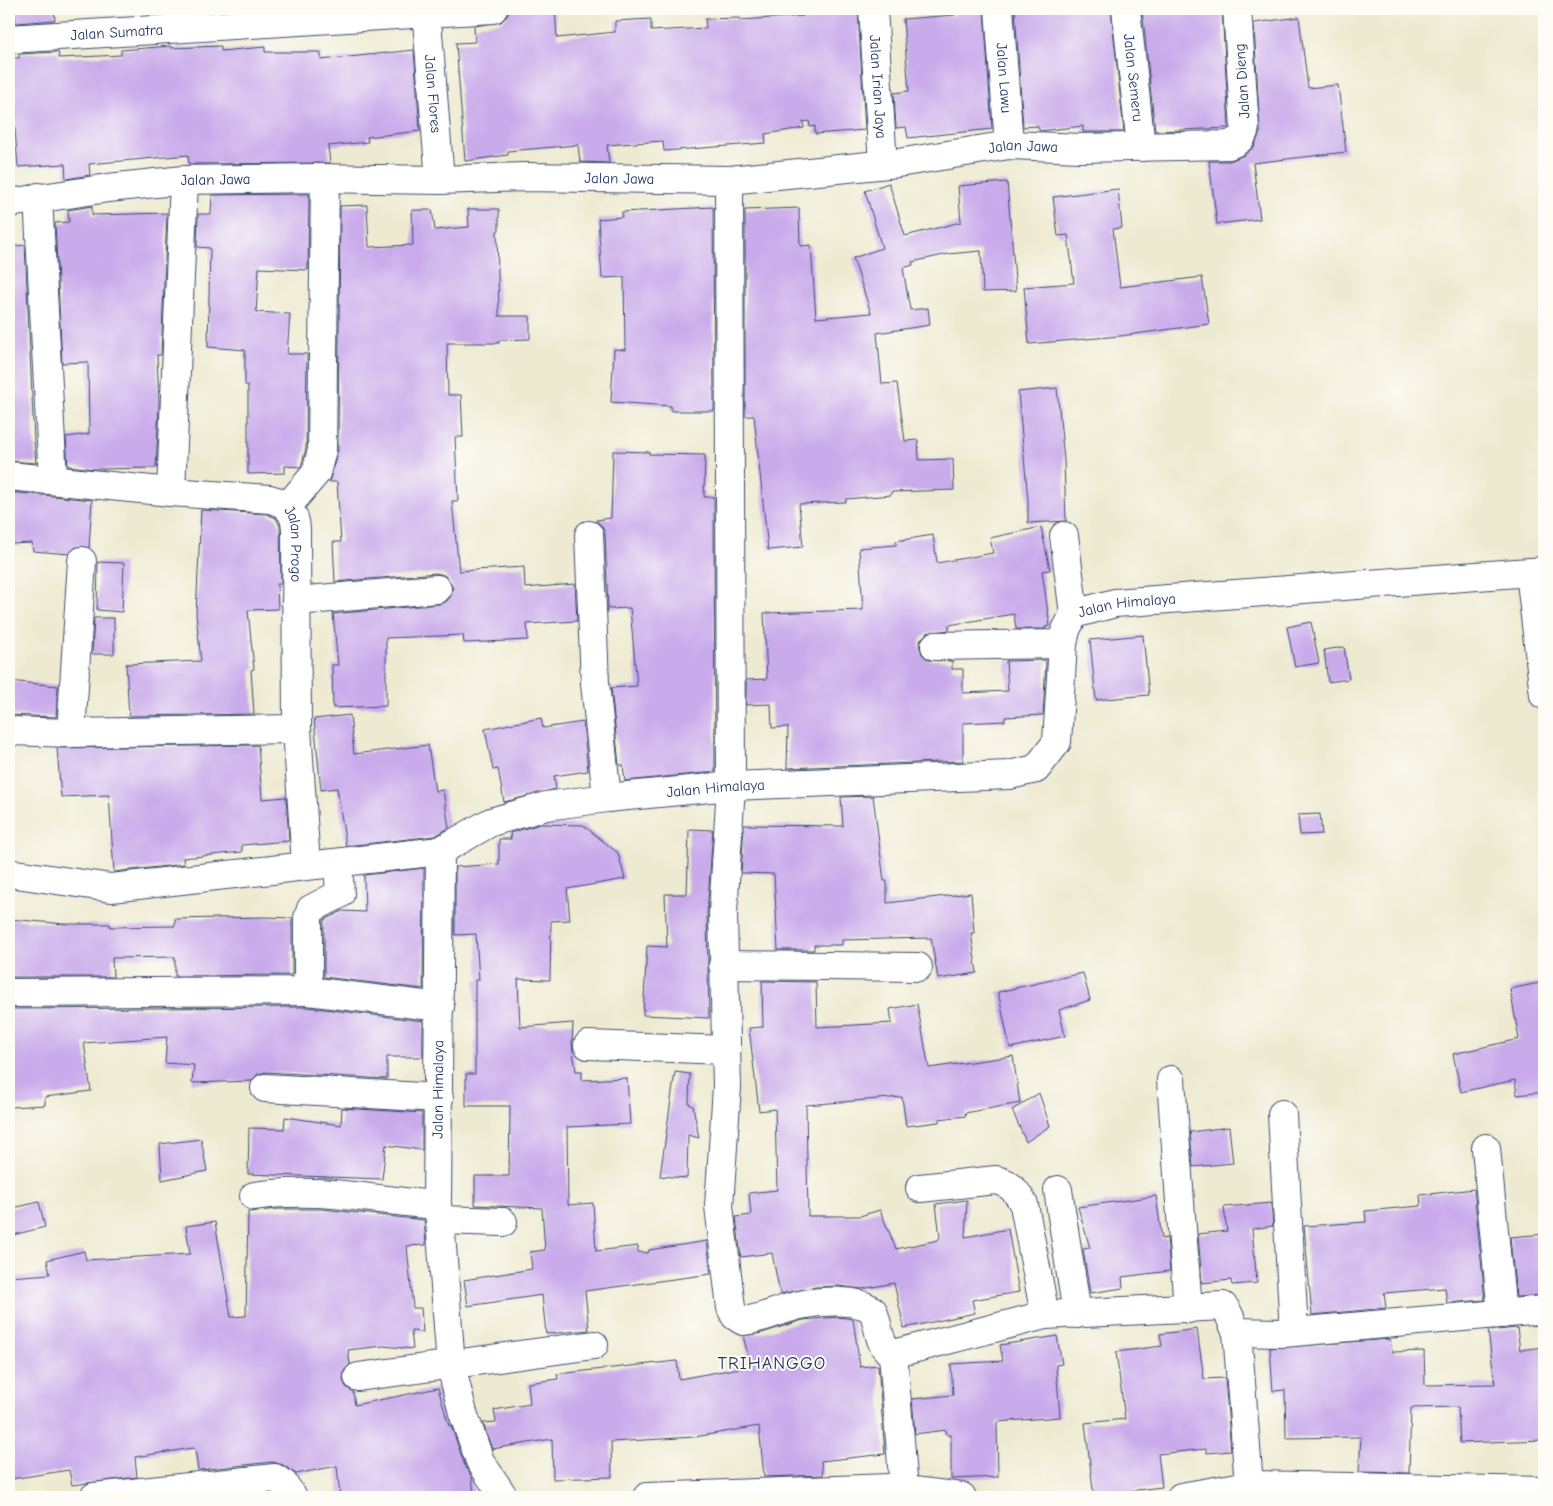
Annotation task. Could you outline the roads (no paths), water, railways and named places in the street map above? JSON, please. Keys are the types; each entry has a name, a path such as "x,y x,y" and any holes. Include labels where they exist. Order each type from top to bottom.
{"street":[{"name":"Jalan Sumatra","path":"9,39 140,20 492,9"},
{"name":"Jalan Irian Jaya","path":"872,9 883,164"},
{"name":"Jalan Lawu","path":"999,9 1009,145"},
{"name":"Jalan Semeru","path":"1126,9 1141,147"},
{"name":"Jalan Dieng","path":"1229,145 1238,142 1243,136 1245,128 1237,9"},
{"name":"Jalan Flores","path":"426,11 440,180"},
{"name":"Jalan Jawa","path":"9,202 184,180 325,178 440,180 524,177 729,180 883,164 1009,145 1141,147 1229,145"},
{"path":"288,507 316,473 322,450 325,178"},
{"path":"172,492 184,180"},
{"path":"729,180 731,786 722,913 726,1087 718,1206 731,1308 735,1316 743,1321 801,1305 849,1302 861,1304 873,1311 882,1343 888,1352 893,1354 1045,1315 1223,1306 1228,1310 1230,1323 1237,1332 1249,1485"},
{"path":"38,197 53,480"},
{"name":"Jalan Progo","path":"9,476 172,492 270,498 284,503 288,507 296,522 297,729 306,865"},
{"path":"589,534 595,683 607,798"},
{"path":"1064,536 1074,614"},
{"path":"72,733 82,562"},
{"path":"1537,571 1544,695"},
{"name":"Jalan Himalaya","path":"504,1497 480,1461 463,1413 451,1366 439,1212 440,851 491,822 546,806 731,786 1009,775 1036,769 1057,742 1062,644 1066,630 1074,614 1115,603 1537,571"},
{"path":"296,601 437,589"},
{"path":"935,646 1062,644"},
{"path":"9,732 72,733 297,729"},
{"path":"9,874 111,888 440,851"},
{"path":"308,991 308,918 311,909 340,894 338,863"},
{"path":"723,965 918,967"},
{"path":"9,993 308,991 440,1006"},
{"path":"588,1046 726,1050"},
{"path":"1171,1080 1188,1309"},
{"path":"265,1088 439,1098"},
{"path":"1282,1114 1294,1332"},
{"path":"1486,1148 1502,1314"},
{"path":"920,1188 996,1180 1002,1181 1018,1194 1024,1205 1045,1315"},
{"path":"1058,1190 1077,1314"},
{"path":"254,1196 283,1191 316,1192 503,1222"},
{"path":"1237,1332 1294,1332 1544,1310"},
{"path":"358,1377 594,1346"},
{"path":"893,1354 904,1490"},
{"path":"94,1497 275,1478 283,1483 292,1497"},
{"path":"1181,1497 1249,1485 1544,1491"},
{"path":"647,1497 889,1488 962,1497"}],"district":[{"name":"TRIHANGGO","path":"772,1363"}]}
